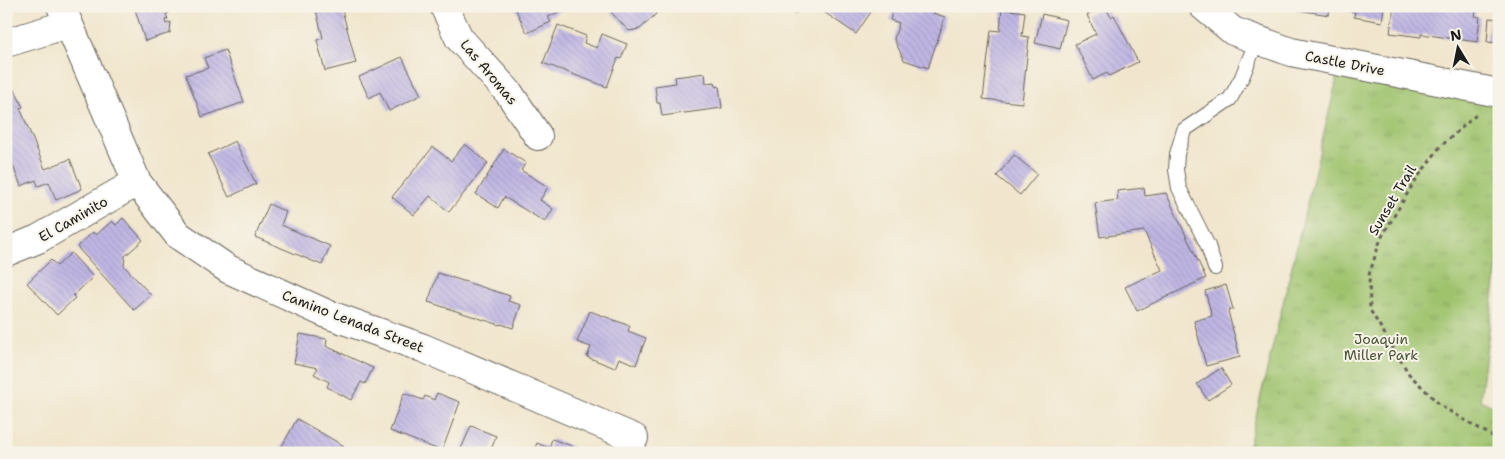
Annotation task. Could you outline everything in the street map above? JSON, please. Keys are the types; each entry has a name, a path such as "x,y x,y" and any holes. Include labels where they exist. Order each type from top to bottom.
{"street":[{"name":"Las Aromas","path":"444,6 459,38 509,93 538,136"},
{"name":"Castle Drive","path":"1203,6 1233,31 1291,52 1499,93"},
{"path":"6,43 65,15"},
{"name":"Camino Lenada Street","path":"65,15 137,182 178,234 228,269 327,314 423,348 634,438"},
{"name":"El Caminito","path":"6,252 38,239 137,182"}],"lane":[{"path":"1215,268 1208,246 1179,188 1176,154 1184,130 1230,99 1257,40"}],"path":[{"name":"Sunset Trail","path":"1476,115 1440,146 1413,184 1381,238 1369,274 1370,310 1409,374 1441,406 1499,440"}],"green space":[{"name":"Joaquin Miller Park","path":"1341,62 1499,93 1499,252 1480,400 1499,409 1499,453 1247,453"}],"building":[{"path":"134,6 167,6 169,13 166,14 168,19 165,20 166,24 171,22 170,33 145,41"},
{"path":"315,6 341,6 356,63 325,71 317,40 323,38"},
{"path":"514,6 571,6 548,17 551,22 527,33"},
{"path":"617,6 649,6 656,14 640,29 629,31 611,12"},
{"path":"786,6 798,6 796,13 785,11"},
{"path":"823,6 875,6 856,34 821,10"},
{"path":"894,6 911,6 910,9 923,13 924,10 945,17 928,68 904,60 894,39 899,23 890,20"},
{"path":"1105,6 1111,17 1114,15 1138,62 1109,76 1107,73 1093,80 1075,44 1096,34 1087,15"},
{"path":"1299,6 1330,6 1329,15 1298,10"},
{"path":"1344,6 1384,6 1382,22 1354,17 1355,12 1343,10"},
{"path":"1394,6 1477,6 1475,16 1480,17 1477,42 1421,34 1421,37 1390,33"},
{"path":"1002,9 1025,12 1022,36 1029,37 1022,103 983,99 991,30 1000,31"},
{"path":"1042,14 1067,20 1060,49 1035,43"},
{"path":"1489,18 1499,19 1499,43 1487,42"},
{"path":"558,25 586,36 584,43 597,48 602,34 627,44 621,59 618,58 607,87 543,63"},
{"path":"225,50 244,102 202,117 186,75 208,68 204,58"},
{"path":"402,57 421,95 389,111 380,92 369,98 359,77"},
{"path":"705,73 706,83 715,82 716,87 719,86 722,108 662,116 660,103 657,103 655,86 676,83 675,77"},
{"path":"15,90 23,107 20,108 45,169 70,159 82,189 56,200 49,182 38,186 36,180 21,186 6,149 6,94"},
{"path":"235,141 256,184 229,197 208,154"},
{"path":"465,144 488,163 449,212 430,196 414,215 392,197 433,147 451,161"},
{"path":"504,149 526,163 521,170 548,187 540,200 553,209 545,222 504,197 498,208 476,194"},
{"path":"1014,155 1037,174 1020,195 997,176"},
{"path":"1144,188 1145,196 1166,193 1206,278 1137,311 1125,287 1162,270 1144,231 1100,237 1095,203 1118,200 1117,191"},
{"path":"269,204 286,212 281,225 330,246 322,265 255,237"},
{"path":"123,218 143,240 125,256 124,266 151,295 134,310 77,247 93,232 96,235 112,221 116,225"},
{"path":"71,253 93,277 57,315 27,283 51,260 57,266"},
{"path":"438,273 510,296 508,301 521,305 513,328 428,302"},
{"path":"1226,285 1233,309 1228,311 1240,357 1206,366 1194,321 1212,316 1205,291"},
{"path":"590,311 630,326 628,331 646,338 636,365 619,358 615,368 587,357 591,347 577,342"},
{"path":"300,334 327,339 326,346 373,368 365,384 361,382 351,400 327,387 329,382 314,374 318,368 294,363"},
{"path":"1221,368 1231,385 1208,400 1197,384"},
{"path":"404,393 423,400 425,396 434,400 437,393 460,402 442,451 390,431"},
{"path":"297,419 344,446 340,453 278,453"},
{"path":"471,426 496,436 490,453 457,453 459,448 461,449"},
{"path":"552,439 572,446 571,450 577,453 533,453 537,443 549,448"}]}
